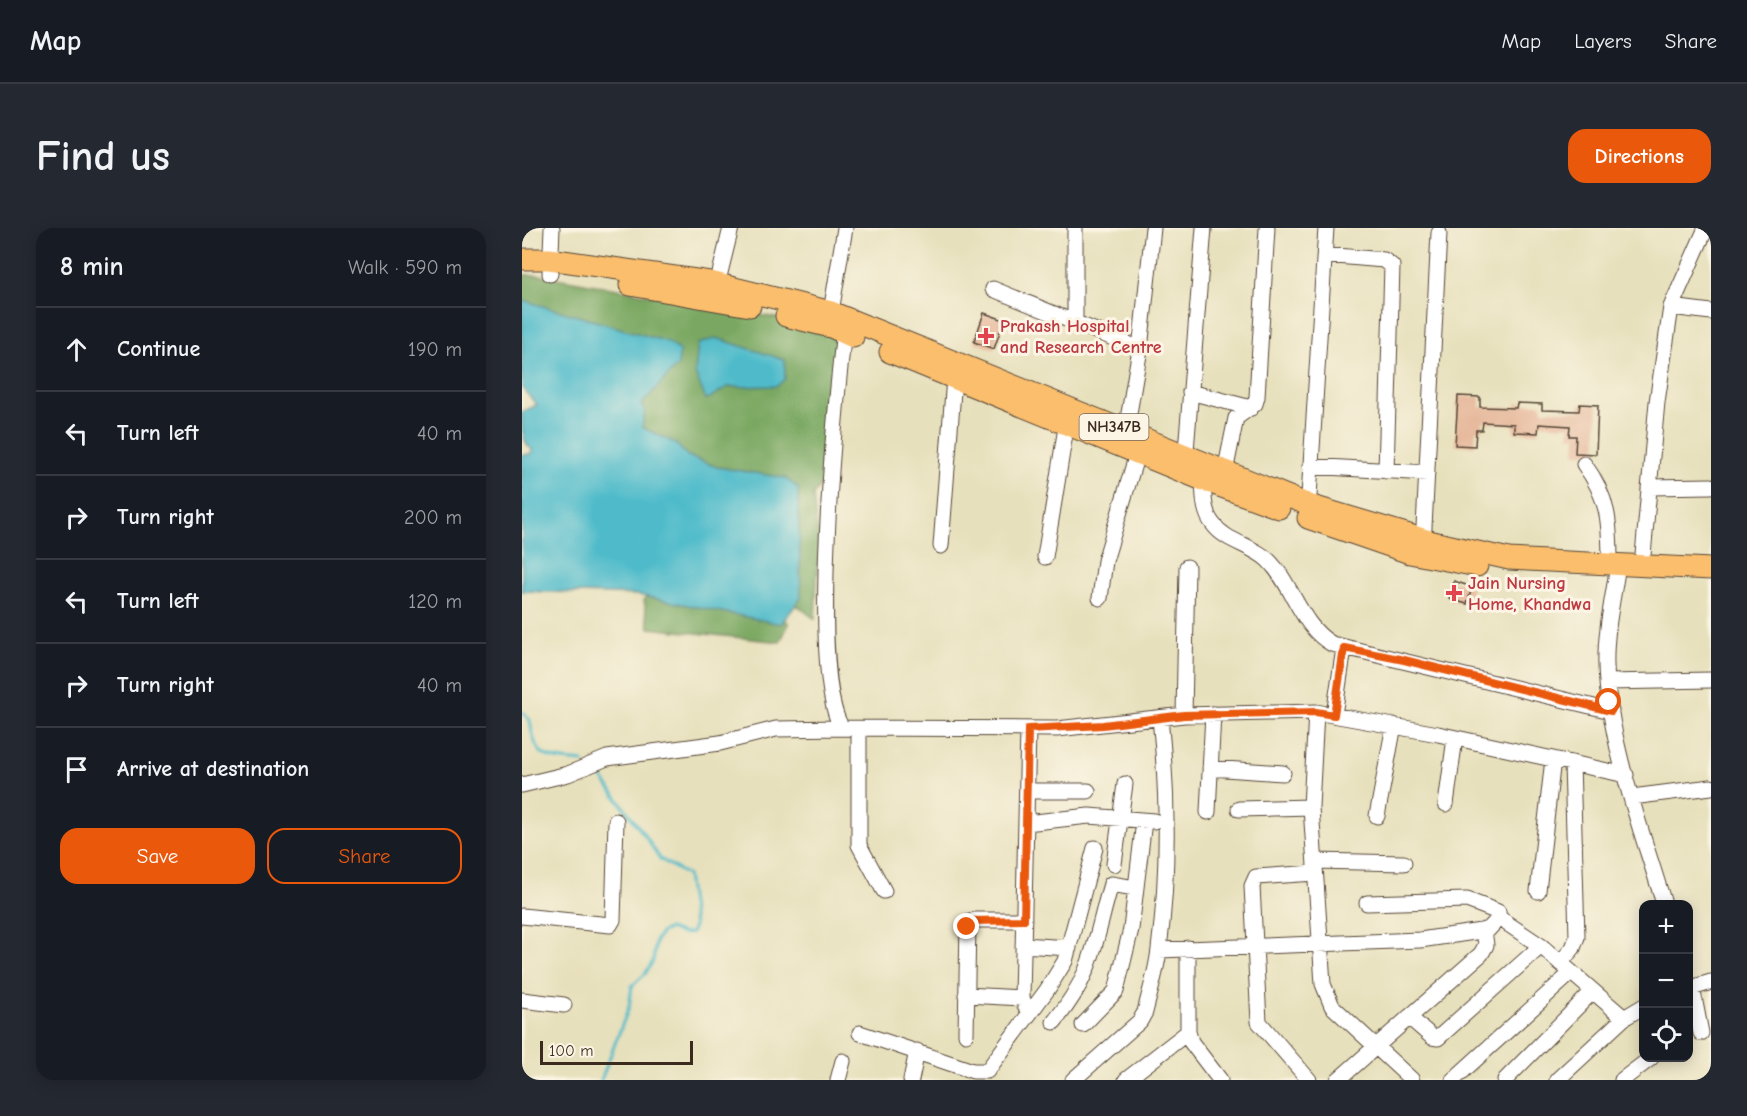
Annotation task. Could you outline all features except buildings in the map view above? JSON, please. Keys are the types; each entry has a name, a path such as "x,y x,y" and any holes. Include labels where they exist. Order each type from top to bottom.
{"highway":[{"name":"NH347B","path":"522,259 550,267 715,291 840,321 1068,416"},
{"name":"NH347B","path":"522,273 550,267"},
{"name":"NH347B","path":"840,321 954,378 1135,441 1191,469 1308,511 1423,548 1495,563 1615,569 1711,580"},
{"name":"NH347B","path":"1191,469 1225,471 1308,511"},
{"name":"NH347B","path":"1615,569 1642,566 1711,569"}],"street":[{"path":"550,267 552,228"},
{"path":"715,291 731,228"},
{"path":"842,728 831,704 826,612 845,228"},
{"path":"1075,228 1075,323"},
{"path":"1100,598 1105,561 1135,441 1140,349 1153,228"},
{"path":"1204,228 1190,392 1191,469 1213,525 1229,537 1258,551 1270,561 1312,627 1323,639 1344,648 1404,660 1611,711"},
{"path":"1225,471 1236,417 1251,408 1257,397 1267,228"},
{"path":"1308,511 1326,228"},
{"path":"1642,566 1656,402 1671,307 1706,228"},
{"path":"1423,548 1439,233"},
{"path":"1325,255 1383,260 1392,266 1386,471"},
{"path":"993,289 1140,349"},
{"path":"1671,307 1711,312"},
{"path":"941,546 954,378"},
{"path":"1190,392 1251,408"},
{"path":"1045,557 1068,416"},
{"path":"1584,464 1605,499 1615,569 1607,639 1607,682 1611,711 1632,797 1663,900"},
{"path":"1310,466 1427,473"},
{"path":"1649,487 1711,486"},
{"path":"1184,715 1187,567"},
{"path":"1334,715 1344,648"},
{"path":"1607,682 1711,680"},
{"path":"522,785 568,774 598,760 720,742 776,729 1069,728 1184,715 1316,712 1455,738 1626,775"},
{"path":"1316,712 1311,807 1323,984 1332,1006 1375,1046 1404,1078"},
{"path":"1208,812 1213,714"},
{"path":"1072,1080 1143,1016 1159,950 1167,822 1166,776 1160,718"},
{"path":"1377,816 1394,726"},
{"path":"859,729 859,845 884,891"},
{"path":"1028,729 1022,998 1029,1014"},
{"path":"1446,804 1455,738"},
{"path":"1538,891 1553,759"},
{"path":"1453,1080 1566,968 1577,937 1572,763"},
{"path":"1210,768 1283,773"},
{"path":"1114,864 1125,784"},
{"path":"1632,797 1711,787"},
{"path":"1027,791 1088,791"},
{"path":"1239,809 1311,807"},
{"path":"1026,823 1089,816 1167,822"},
{"path":"522,916 610,925 613,920 616,820"},
{"path":"1083,1025 1116,991 1131,929 1144,821"},
{"path":"860,1033 991,1076 1029,1014 1052,983 1069,948 1095,849"},
{"path":"1309,1080 1259,1022 1253,880 1263,875 1315,867 1404,863"},
{"path":"1054,1022 1074,998 1090,967 1111,884 1136,888"},
{"path":"1159,950 1420,940 1492,928 1499,918 1498,912 1467,900 1367,903"},
{"path":"1499,918 1541,946 1624,1018"},
{"path":"966,1034 968,923 975,920 1024,920"},
{"path":"1338,1080 1481,954 1486,945 1484,930"},
{"path":"1023,945 1069,948"},
{"path":"1409,1017 1432,1037 1438,1038 1541,946"},
{"path":"1188,948 1188,1032 1191,1042 1220,1080"},
{"path":"1693,987 1711,982"},
{"path":"1504,1080 1593,991"},
{"path":"966,995 1022,998"},
{"path":"522,1000 564,1005"},
{"path":"1693,1002 1700,1033"},
{"path":"1562,1078 1624,1018 1641,1008"},
{"path":"1126,1080 1188,1032"},
{"path":"911,1080 917,1051"},
{"path":"838,1080 843,1061"},
{"path":"1622,1080 1646,1062"}],"green space":[{"path":"522,275 540,275 815,325 836,335 833,389 828,407 824,481 813,495 819,542 815,619 798,606 791,594 749,493 636,433 522,300"},
{"path":"654,590 770,604 789,624 780,642 649,628 644,600"}],"water":[{"path":"522,300 668,342 680,351 678,365 641,405 645,410 642,427 675,443 688,456 717,467 785,478 798,488 801,598 781,624 638,595 522,591 522,455 530,454 533,450 525,439 522,412 537,405 522,388"},
{"path":"716,338 785,360 785,379 777,386 728,387 706,400 695,373 698,344"}],"waterway":[{"path":"522,712 530,720 535,743 544,755 560,760 583,762"},
{"path":"594,767 660,859 687,875 694,926 691,933 683,934 669,929 662,932 656,940 653,961 645,974 632,986 629,1007 601,1080"}],"place":[{"name":"Prakash Hospital and Research Centre","path":"986,336"},
{"name":"Jain Nursing Home, Khandwa","path":"1454,593"}],"route":[{"path":"967,927 971,921 1024,920 1028,729 1103,725 1184,715 1316,712 1334,715 1344,648 1404,660 1611,711 1609,702"}]}
